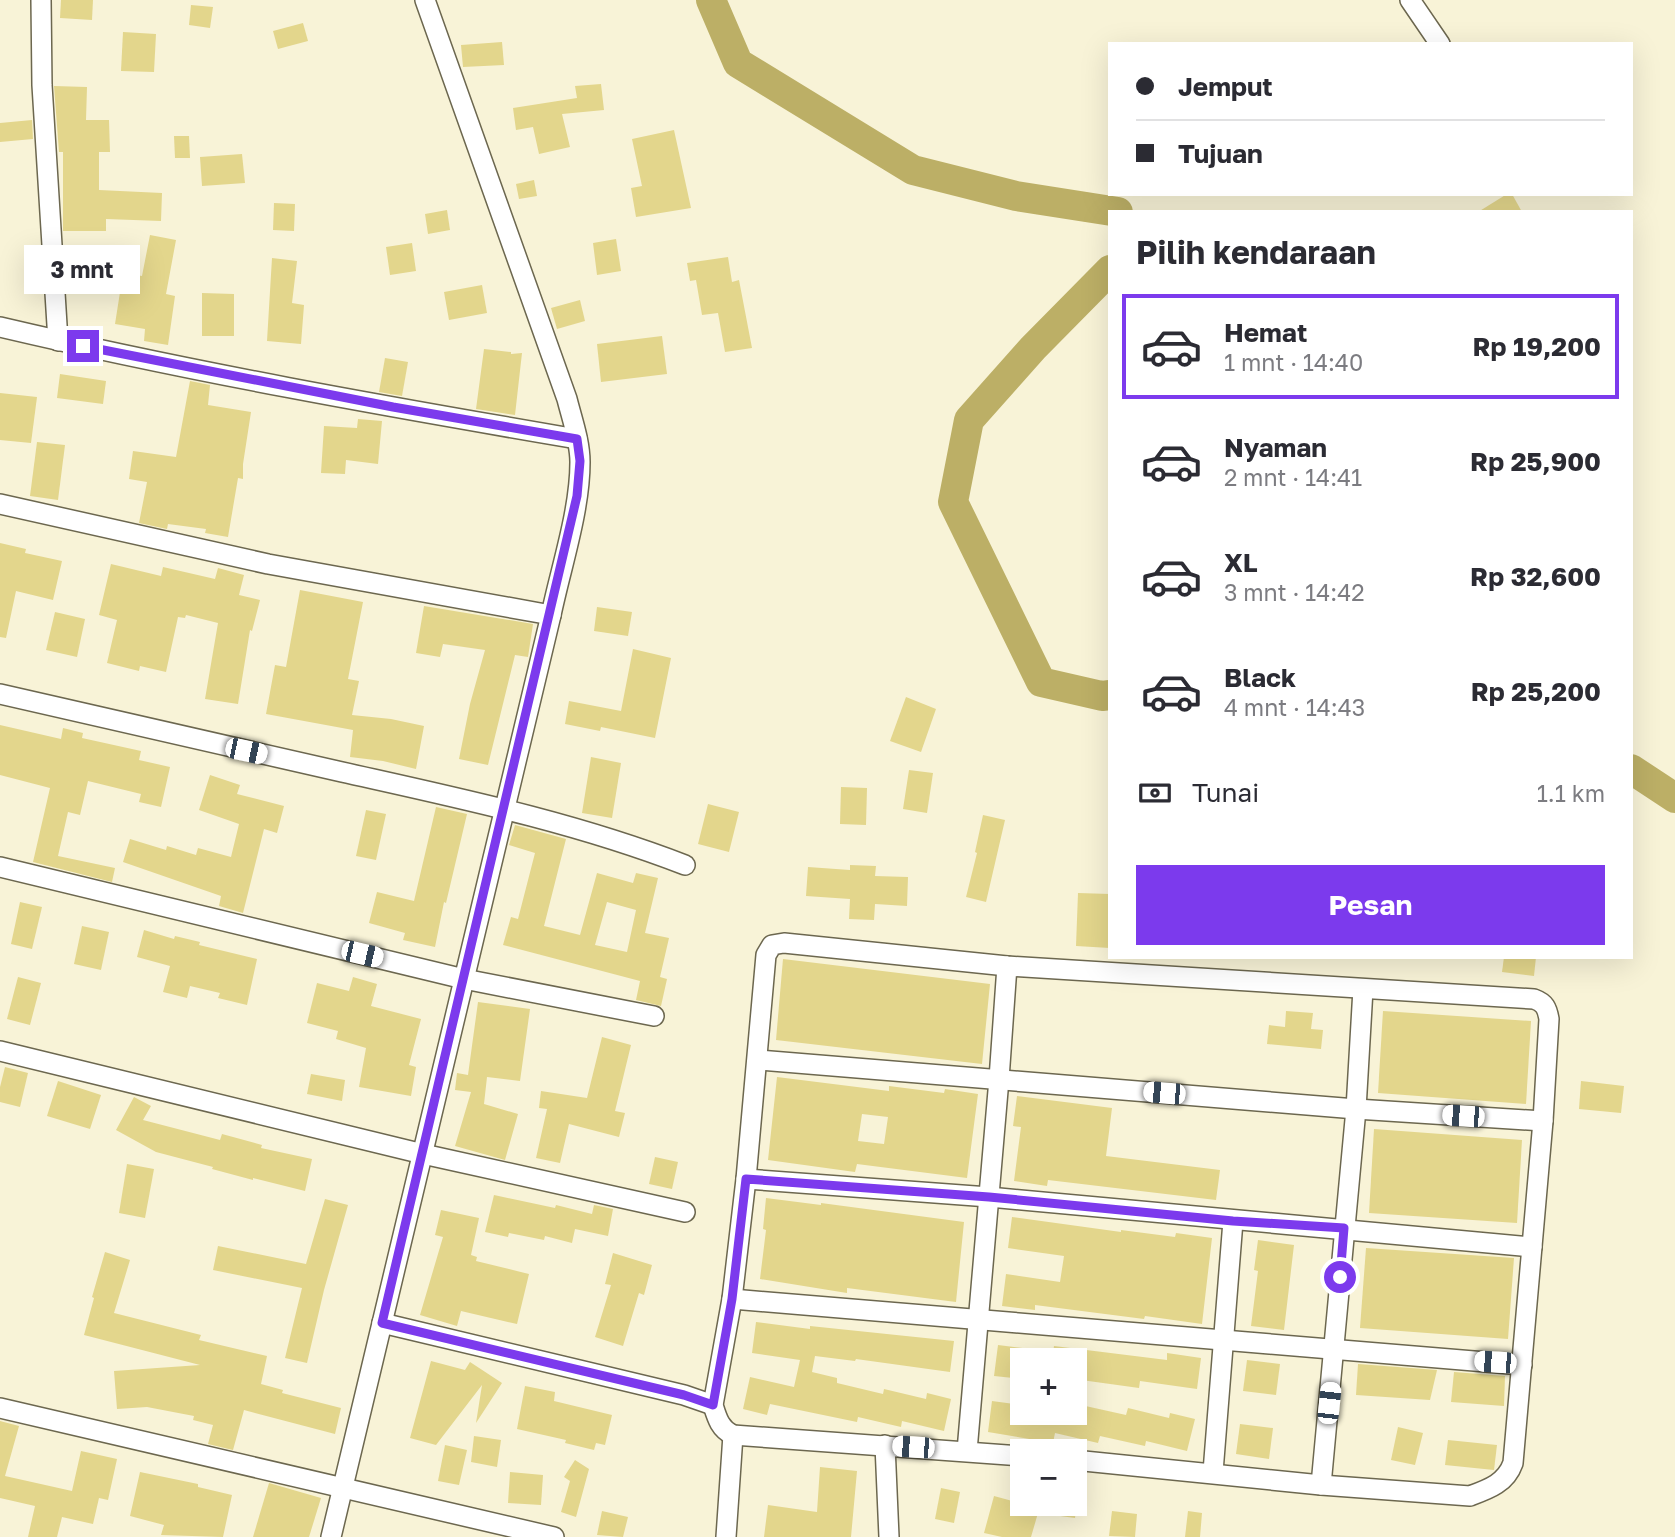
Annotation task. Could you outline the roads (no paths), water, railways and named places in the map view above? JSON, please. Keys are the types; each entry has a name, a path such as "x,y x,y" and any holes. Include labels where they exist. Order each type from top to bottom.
{"street":[{"path":"41,0 42,85 58,341"},
{"path":"331,1537 551,615 577,496 580,461 567,399 425,0"},
{"path":"1410,0 1439,42"},
{"path":"0,327 58,341 393,407 577,439"},
{"path":"0,504 268,564 551,615"},
{"path":"0,694 143,729 503,808 601,835 685,865"},
{"path":"0,867 464,979 654,1016"},
{"path":"1010,1455 733,1435 721,1426 713,1405 732,1299 768,949 777,943 1007,966 1534,999 1541,1002 1546,1007 1549,1019 1543,1121 1513,1463 1504,1479 1470,1496 1321,1485 1087,1461"},
{"path":"967,1451 1007,966"},
{"path":"1321,1485 1356,1108 1363,989"},
{"path":"0,1051 423,1154 685,1212"},
{"path":"758,1060 1543,1121"},
{"path":"746,1179 989,1197 1532,1247"},
{"path":"1213,1472 1233,1221"},
{"path":"732,1299 1522,1365"},
{"path":"382,1323 684,1395 713,1405"},
{"path":"0,1408 554,1537"},
{"path":"726,1537 733,1435"},
{"path":"885,1445 889,1537"}],"waterway":[{"path":"711,0 738,63 913,170 1016,196 1108,210"},
{"path":"1108,272 1033,348 969,420 953,502 1041,682 1108,695"},
{"path":"1633,770 1675,798"}]}
